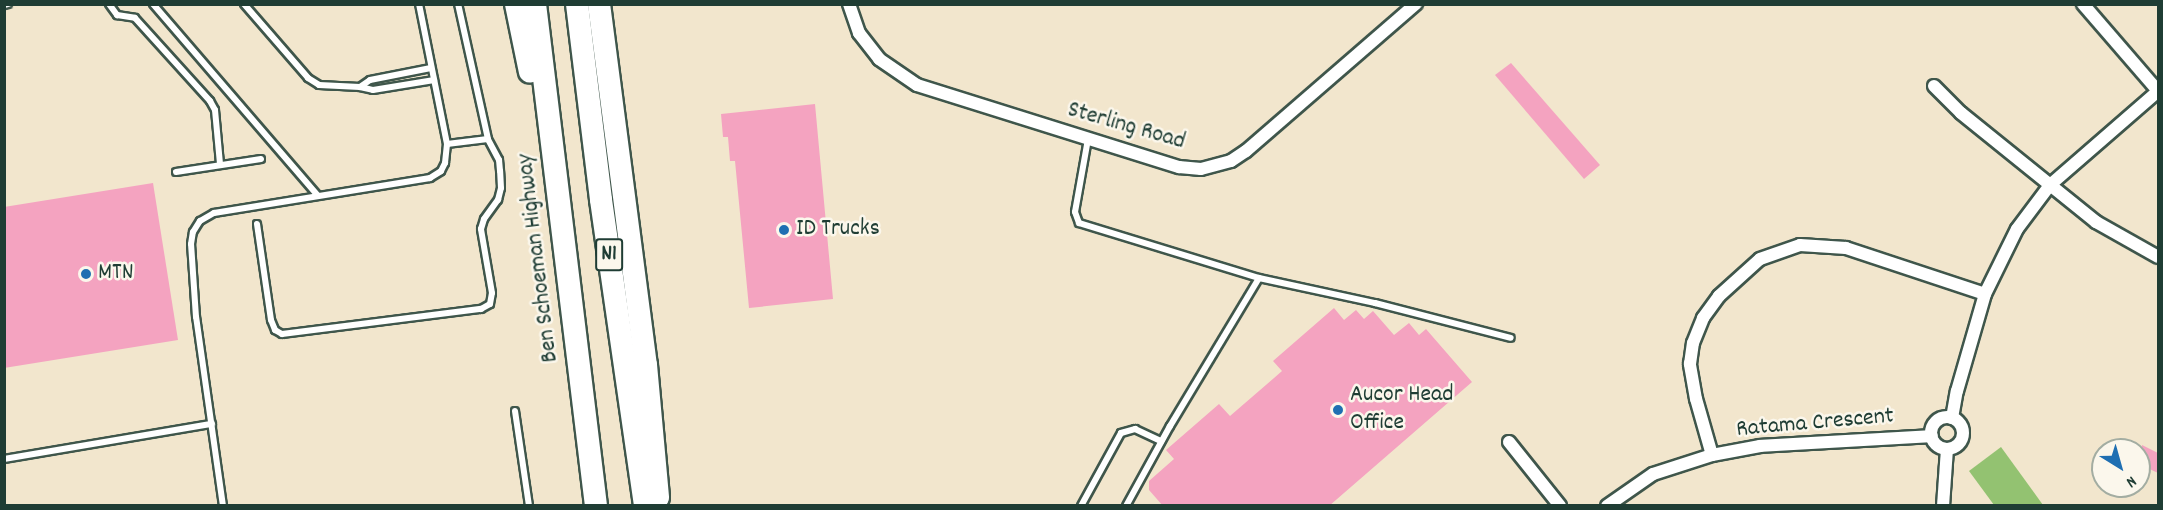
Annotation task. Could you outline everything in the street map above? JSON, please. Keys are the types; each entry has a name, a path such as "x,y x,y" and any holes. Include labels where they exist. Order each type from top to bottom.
{"highway":[{"path":"516,4 537,101 552,142"},
{"name":"Ben Schoeman Highway","path":"535,4 596,506"},
{"name":"N1","path":"577,4 601,201 645,506"},
{"path":"599,4 646,365 659,506"}],"street":[{"name":"Sterling Road","path":"849,4 859,33 879,58 917,85 1179,167 1201,169 1232,161 1416,4"},
{"path":"1952,418 1957,391 1985,294 2017,229 2050,185 2158,91 2083,4"},
{"path":"1934,86 1961,113 2096,222 2158,257"},
{"path":"1712,455 1696,399 1690,364 1693,343 1703,318 1719,296 1760,259 1800,245 1846,248 1985,294"},
{"path":"1946,417 1952,418 1961,425 1963,436 1958,445 1947,449 1937,445 1932,436 1935,424 1946,417"},
{"name":"Ratama Crescent","path":"1607,506 1653,474 1712,455 1760,446 1932,436"},
{"path":"1509,441 1560,506"},
{"path":"1943,506 1947,449"}],"lane":[{"path":"109,4 117,15 135,18 210,101 215,110 220,164"},
{"path":"153,4 318,196"},
{"path":"244,4 308,78 319,85 373,90 434,80"},
{"path":"223,506 196,317 191,244 193,232 200,221 213,213 430,178 441,171 445,163 447,144 418,4"},
{"path":"257,224 271,321 275,330 282,334 481,309 490,304 492,293 481,229 501,188 499,160 488,139 458,4"},
{"path":"360,87 370,80 431,68"},
{"path":"447,144 488,139"},
{"path":"1088,139 1075,212 1080,223 1259,278 1375,303 1511,338"},
{"path":"176,172 261,159"},
{"path":"1126,506 1161,441 1259,278"},
{"path":"515,411 529,506"},
{"path":"4,459 212,424"},
{"path":"1081,506 1121,433 1134,429 1161,441"}],"green space":[{"path":"2001,447 2043,505 1994,505 1969,471"}],"building":[{"path":"1511,63 1600,165 1584,179 1495,75"},
{"name":"ID Trucks","path":"815,104 833,299 749,308 735,161 730,161 728,137 723,137 721,114"},
{"name":"MTN","path":"153,183 178,340 4,368 4,207"},
{"name":"Aucor Head Office","path":"1334,308 1344,320 1356,310 1364,319 1373,311 1394,335 1409,323 1419,335 1426,329 1472,382 1329,506 1163,506 1149,490 1149,481 1174,459 1166,450 1219,404 1230,416 1282,371 1273,361"},
{"path":"2151,450 2158,453 2158,473 2151,470"}],"place":[{"name":"ID Trucks","path":"784,230"},
{"name":"MTN","path":"86,274"},
{"name":"Aucor Head Office","path":"1338,410"}]}
